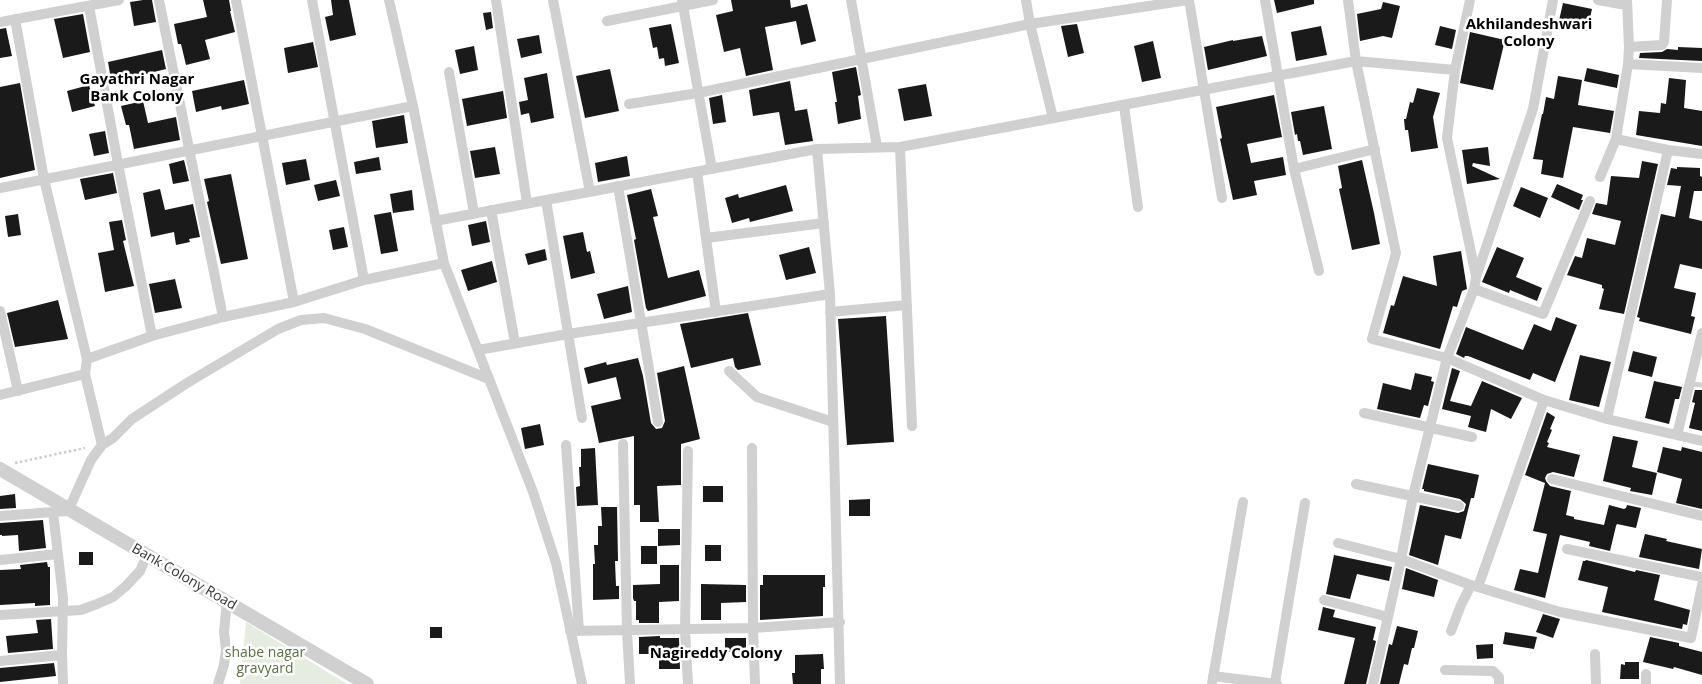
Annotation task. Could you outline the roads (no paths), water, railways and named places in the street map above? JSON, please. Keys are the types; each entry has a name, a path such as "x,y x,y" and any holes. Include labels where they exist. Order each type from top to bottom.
{"street":[{"path":"48,0 50,12"},
{"path":"0,22 119,0"},
{"path":"158,0 223,317"},
{"path":"236,0 294,302"},
{"path":"312,0 364,280"},
{"path":"390,0 444,263 533,492 575,631"},
{"path":"496,0 527,203"},
{"path":"553,0 590,192"},
{"path":"607,21 682,3 713,0"},
{"path":"851,0 877,147"},
{"path":"1026,0 1053,118"},
{"path":"629,104 698,93 1030,24 1188,0 1222,198"},
{"path":"1265,0 1294,169 1319,271"},
{"path":"1348,0 1356,61 1396,253 1372,339 1447,358 1544,400 1607,419 1702,441"},
{"path":"1470,0 1455,70 1447,138 1476,277"},
{"path":"1373,684 1401,558 1412,496 1447,358 1474,289 1476,277 1533,110 1553,0"},
{"path":"1598,0 1626,3 1629,47 1616,139 1600,177"},
{"path":"1629,47 1662,45 1664,42 1667,0"},
{"path":"682,3 712,169"},
{"path":"89,6 152,336"},
{"path":"16,19 44,179 87,359 85,374 102,445"},
{"path":"435,220 817,149 900,147 1356,61 1455,70"},
{"path":"1628,64 1702,68"},
{"path":"448,72 474,213"},
{"path":"0,188 413,106"},
{"path":"1124,106 1138,207"},
{"path":"1616,139 1668,150 1702,154"},
{"path":"900,147 912,426"},
{"path":"817,149 830,294 840,622 840,684"},
{"path":"1294,169 1374,149"},
{"path":"1607,419 1668,150"},
{"path":"697,172 716,312"},
{"path":"618,186 658,422"},
{"path":"546,200 582,418"},
{"path":"1474,289 1543,314 1590,201"},
{"path":"491,210 515,343"},
{"path":"706,238 824,223"},
{"path":"87,359 152,336 223,317 294,302 364,280 444,263"},
{"path":"478,350 568,334 830,294"},
{"path":"830,312 907,305"},
{"path":"0,312 18,391"},
{"path":"0,516 68,510 92,460 102,445 113,438 132,419 187,383 278,329 301,320 324,318 365,329 489,380"},
{"path":"1677,435 1702,333"},
{"path":"729,371 757,397 833,422"},
{"path":"0,395 85,374"},
{"path":"1451,631 1461,605 1475,586 1544,400"},
{"path":"1364,412 1472,437"},
{"path":"624,444 627,631 630,684"},
{"path":"566,445 575,631 582,684"},
{"path":"752,448 752,628 755,684"},
{"path":"688,451 685,630 688,684"},
{"name":"Bank Colony Road","path":"5,467 68,510 367,684"},
{"path":"1552,479 1702,516"},
{"path":"1356,484 1459,506"},
{"path":"1243,502 1213,680 1276,684 1305,502"},
{"path":"53,512 64,610 63,684"},
{"path":"1338,543 1401,558 1475,586 1560,612 1691,638 1702,585"},
{"path":"1567,548 1702,577"},
{"path":"0,560 58,554"},
{"path":"0,615 81,610 97,604 113,596 126,586 140,571 147,555"},
{"path":"1324,600 1388,617"},
{"path":"218,684 225,657 224,632 227,602"},
{"path":"575,631 752,628 840,622"},
{"path":"1595,654 1596,684"},
{"path":"0,661 62,656"},
{"path":"1445,670 1493,671 1499,677 1500,684"}],"lane":[{"path":"1690,384 1702,385"}],"district":[{"name":"Akhilandeshwari Colony","path":"1529,34"},
{"name":"Gayathri Nagar Bank Colony","path":"137,88"},
{"name":"Nagireddy Colony","path":"716,654"}],"park label":[{"name":"shabe nagar gravyard","path":"265,662"}]}
